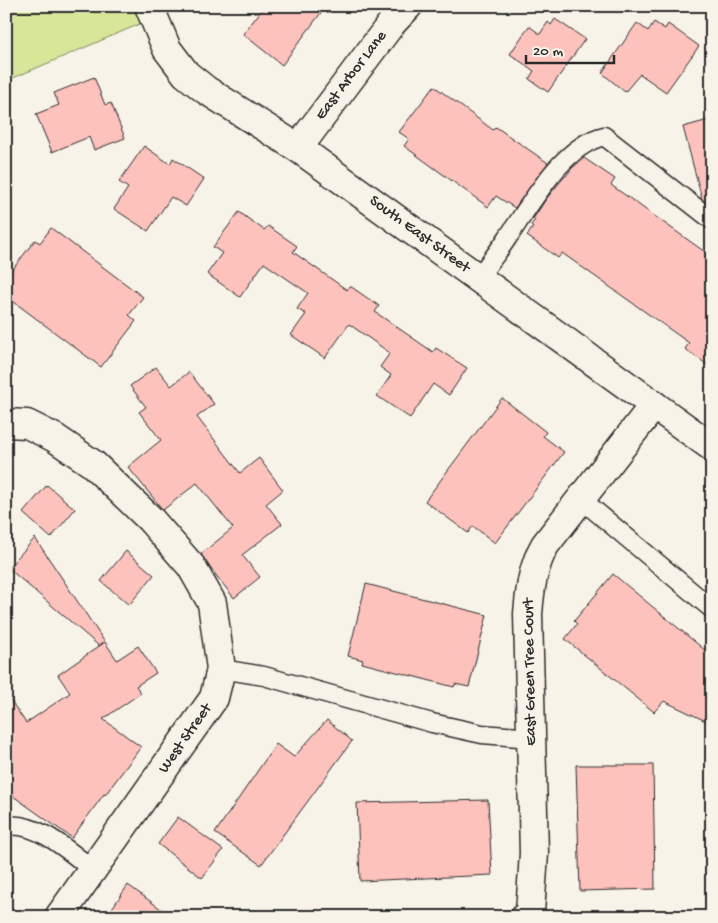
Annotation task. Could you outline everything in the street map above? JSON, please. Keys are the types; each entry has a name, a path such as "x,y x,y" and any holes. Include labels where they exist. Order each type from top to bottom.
{"street":[{"name":"South East Street","path":"149,6 167,49 186,74 206,90 298,148 711,446"},
{"name":"East Arbor Lane","path":"298,148 391,24 408,6"},
{"name":"East Green Tree Court","path":"525,917 530,913 534,853 528,614 530,588 538,558 545,545 654,404"},
{"name":"West Street","path":"6,423 27,424 55,438 93,464 150,518 191,566 212,604 221,669 214,698 59,917"}],"lane":[{"path":"478,278 550,177 577,150 592,139 604,136 712,220"},
{"path":"581,499 712,609"},
{"path":"221,669 264,676 432,723 482,734 532,738"},
{"path":"6,826 29,827 60,845 93,870"}],"green space":[{"path":"6,6 149,6 154,18 6,81"}],"building":[{"path":"265,6 326,6 282,65 243,34"},
{"path":"555,19 585,39 548,92 529,79 534,71 510,54 529,26 540,34 548,22 551,25"},
{"path":"654,22 665,29 668,24 699,46 666,92 640,74 625,92 602,73 637,23 648,31"},
{"path":"94,77 105,105 111,103 125,138 94,150 89,137 52,152 36,114 59,105 54,93"},
{"path":"434,86 493,130 496,127 548,163 515,208 496,196 488,207 404,146 409,139 399,132"},
{"path":"712,119 711,206 702,199 683,127"},
{"path":"144,146 170,164 173,158 204,179 186,206 171,197 148,231 114,209 128,188 119,182"},
{"path":"584,158 615,179 611,185 712,257 712,368 685,349 689,343 562,253 558,258 527,236 533,227 531,225 535,220 533,219 546,199 572,168"},
{"path":"239,212 264,230 268,226 297,246 293,252 347,290 350,286 379,306 375,312 433,352 436,348 467,368 449,395 433,384 410,418 377,396 391,375 380,367 390,353 349,324 325,358 291,335 306,314 297,309 308,293 264,263 240,297 207,274 222,253 213,247"},
{"path":"51,228 143,297 129,315 136,321 101,367 6,296 6,278 35,240 40,243"},
{"path":"156,367 171,386 189,372 214,404 197,417 240,473 259,458 283,490 266,504 282,524 242,555 260,577 234,598 201,554 233,528 197,483 163,510 128,467 161,440 139,412 146,407 130,386"},
{"path":"502,398 546,432 543,436 564,452 495,543 473,526 468,533 425,501"},
{"path":"47,485 75,509 51,538 23,513"},
{"path":"35,538 104,641 99,646 8,568"},
{"path":"126,551 154,575 129,605 101,581"},
{"path":"613,574 712,656 712,724 664,701 654,712 565,639 577,624 574,621"},
{"path":"366,584 487,615 469,687 455,684 454,687 362,663 363,660 348,656"},
{"path":"105,642 117,660 138,646 156,673 136,686 141,693 103,719 141,747 72,838 6,791 6,694 26,723 70,693 58,675"},
{"path":"327,720 352,741 261,865 215,833 276,744 294,757"},
{"path":"576,765 653,765 655,889 580,891"},
{"path":"488,800 492,875 360,881 357,803"},
{"path":"178,817 223,850 202,878 158,844"},
{"path":"128,885 172,917 106,917"}]}
